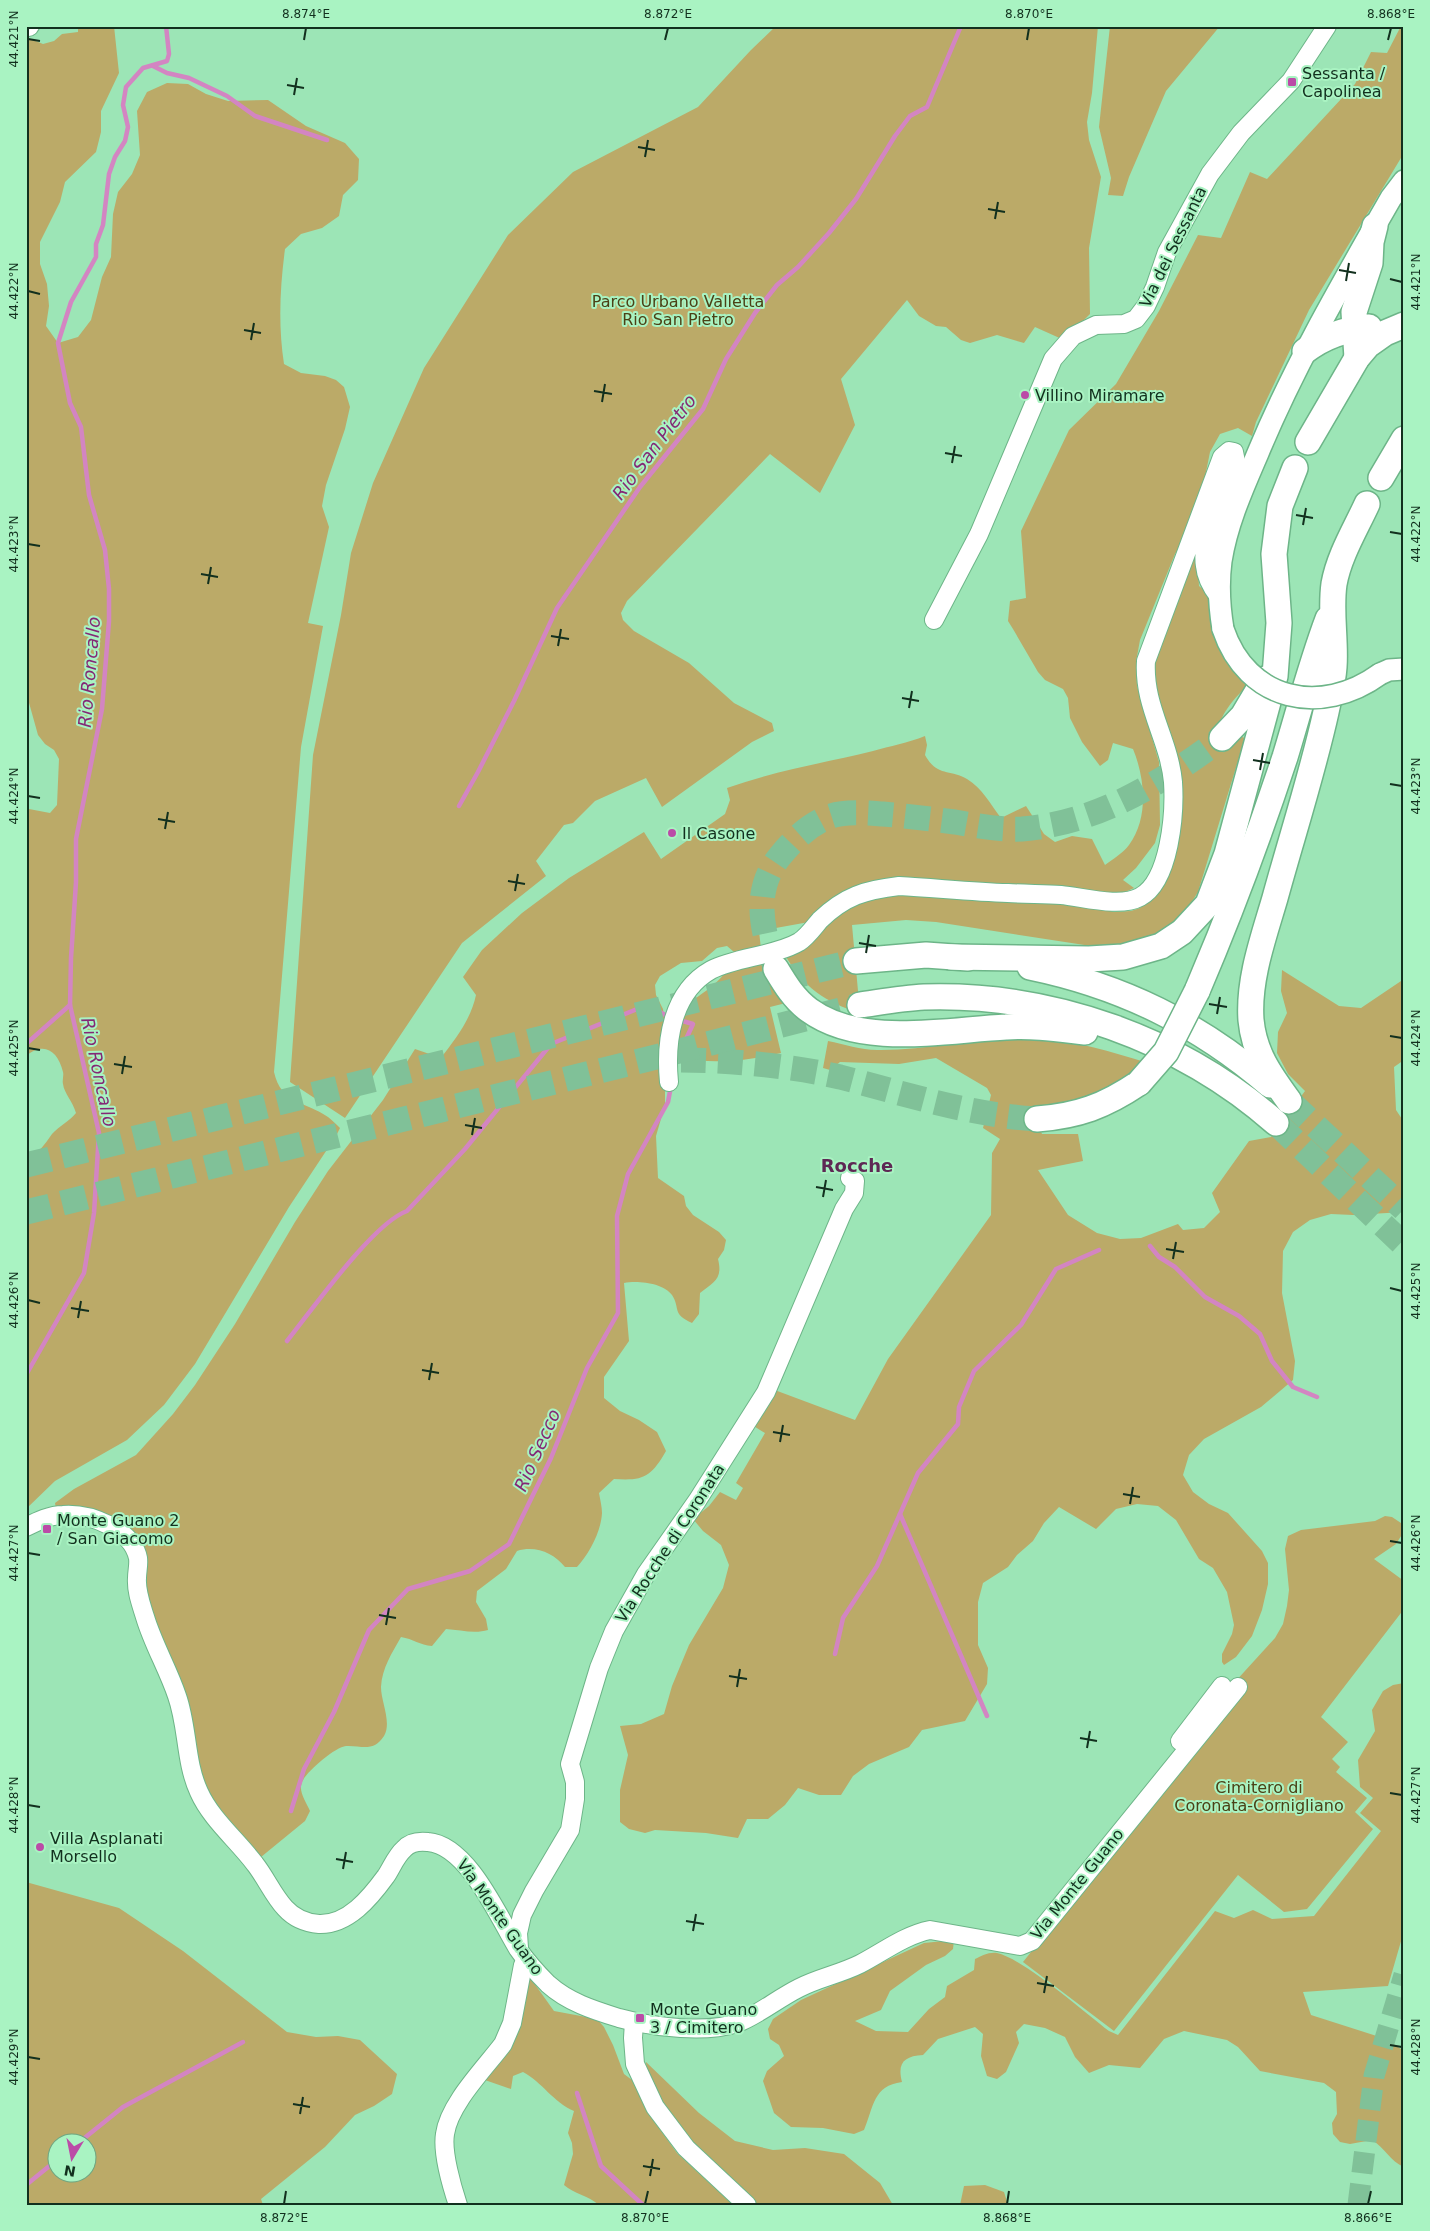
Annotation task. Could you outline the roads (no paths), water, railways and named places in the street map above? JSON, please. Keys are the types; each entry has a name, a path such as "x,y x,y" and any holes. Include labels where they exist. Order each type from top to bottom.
{"highway":[{"path":"1357,358 1354,312 1370,263 1371,242 1375,226"},
{"path":"1304,351 1323,339 1354,329 1404,324"},
{"path":"1308,442 1357,358 1368,344 1404,324"},
{"path":"1380,478 1404,439"},
{"path":"856,961 901,956 1089,959 1123,957 1161,946 1182,932 1208,904 1225,862 1275,676 1279,623 1274,554 1280,506 1295,468"},
{"path":"951,956 1014,964 1041,970 1084,981 1131,997 1161,1010 1194,1028 1246,1064 1289,1101 1266,1070 1255,1044 1251,1020 1252,991 1265,933 1312,773 1326,710 1334,667 1333,608 1334,585 1338,564 1367,504"},
{"path":"1037,1119 1082,1113 1109,1102 1138,1083 1166,1052 1197,991 1250,862 1285,757 1312,662 1333,608"},
{"path":"1222,738 1252,704 1278,652"},
{"path":"776,969 785,985 808,1010 829,1022 850,1029 893,1033 1007,1026 1049,1027 1148,1041"},
{"path":"860,1005 924,997 987,999 1052,1009 1148,1041 1182,1057 1219,1078 1276,1123"}],"main road":[{"path":"1404,181 1375,226 1304,351 1265,436 1229,526 1222,559 1218,597 1223,629 1236,659 1247,672 1261,682 1288,694 1318,698 1337,696 1355,690 1389,670 1404,669"},
{"path":"1404,655 1404,665"}],"street":[{"name":"Via dei Sessanta","path":"934,620 979,534 1053,360 1073,336 1096,325 1124,324 1136,319 1146,306 1167,252 1210,174 1241,133 1291,81 1327,26"},
{"path":"669,1082 668,1066 673,1021 678,1005 693,985 712,970 800,942 831,910 844,900 858,894 873,889 899,886 1063,895 1130,902 1150,890 1156,881 1165,856 1174,802 1168,758 1147,695 1146,661 1222,457 1229,451 1234,452 1236,462 1208,533 1204,552 1208,579 1218,597"},
{"name":"Via Rocche di Coronata","path":"458,2205 444,2148 448,2123 458,2103 509,2034 523,1965 518,1933 522,1915 570,1830 575,1799 575,1782 570,1764 596,1675 614,1631 646,1574 697,1501 766,1392 844,1210 854,1193 854,1181 850,1178"},
{"name":"Via Monte Guano","path":"26,1527 60,1514 82,1516 115,1530 126,1538 134,1548 138,1558 136,1578 142,1606 148,1627 178,1696 192,1773 198,1791 208,1807 257,1867 283,1906 291,1914 300,1920 314,1924 328,1924 340,1921 354,1912 370,1896 404,1848 413,1843 436,1843 457,1855 471,1872 523,1956 562,1996 584,2006 634,2022 656,2026 721,2027 738,2023 795,1990 857,1965 916,1933 930,1930 1020,1946 1032,1941 1144,1800 1157,1789 1230,1686"},
{"path":"634,2022 635,2064 655,2107 686,2148 747,2205"}],"waterway":[{"name":"Rio Roncallo","path":"26,1375 84,1273 94,1213 99,1133 70,1005 76,882 76,839 102,709 109,621 109,589 105,550 89,495 81,427 70,403 58,343 71,302 96,257 96,244 103,225 109,174 115,157 125,141 128,127 123,105 126,87 143,68 167,61 169,54 166,26"},
{"name":"Rio San Pietro","path":"459,806 514,701 557,608 640,487 703,409 726,359 755,313 777,285 798,267 829,233 856,199 895,136 910,116 927,107 961,26"},
{"path":"153,66 167,73 189,78 227,96 255,116 327,140"},
{"path":"26,1044 70,1005"},
{"path":"287,1341 361,1249 377,1232 407,1211 465,1149 551,1044 647,1005 669,1017"},
{"name":"Rio Secco","path":"675,1063 693,1024 679,1020"},
{"name":"Rio Secco","path":"291,1811 304,1769 334,1712 369,1630 408,1589 470,1571 509,1544 551,1458 587,1368 618,1313 617,1216 628,1174 668,1102 671,1086"},
{"path":"1150,1246 1159,1257 1175,1267 1205,1297 1239,1316 1260,1334 1272,1361 1293,1387 1317,1397"},
{"path":"835,1654 843,1618 877,1566 918,1473 958,1424 959,1407 974,1371 1021,1325 1056,1269 1099,1250"},
{"path":"900,1514 987,1716"},
{"path":"89,2134 123,2107 243,2042"},
{"path":"577,2093 601,2166 643,2205"},
{"path":"26,2185 48,2167"}],"tunnel":[{"path":"776,969 763,925 762,910 766,882 772,868 786,849 803,832 823,819 837,814 863,813 1005,829 1022,829 1050,825 1077,818 1128,798 1177,770 1222,738"},
{"path":"26,1165 856,961"},
{"path":"26,1212 860,1005"},
{"path":"681,1060 740,1062 802,1070 840,1077 962,1108 1012,1117 1037,1119"},
{"path":"1289,1101 1404,1209"},
{"path":"1276,1123 1404,1245"},
{"path":"1358,2205 1374,2076 1404,1975"}],"place":[{"name":"Sessanta / Capolinea","path":"1292,82"},
{"name":"Villino Miramare","path":"1025,395"},
{"name":"Il Casone","path":"672,833"},
{"name":"Monte Guano 2 / San Giacomo","path":"47,1529"},
{"name":"Villa Asplanati Morsello","path":"40,1847"},
{"name":"Monte Guano 3 / Cimitero","path":"640,2018"}],"district":[{"name":"Rocche","path":"857,1165"}],"park label":[{"name":"Parco Urbano Valletta Rio San Pietro","path":"678,310"},
{"name":"Cimitero di Coronata-Cornigliano","path":"1259,1796"}]}
